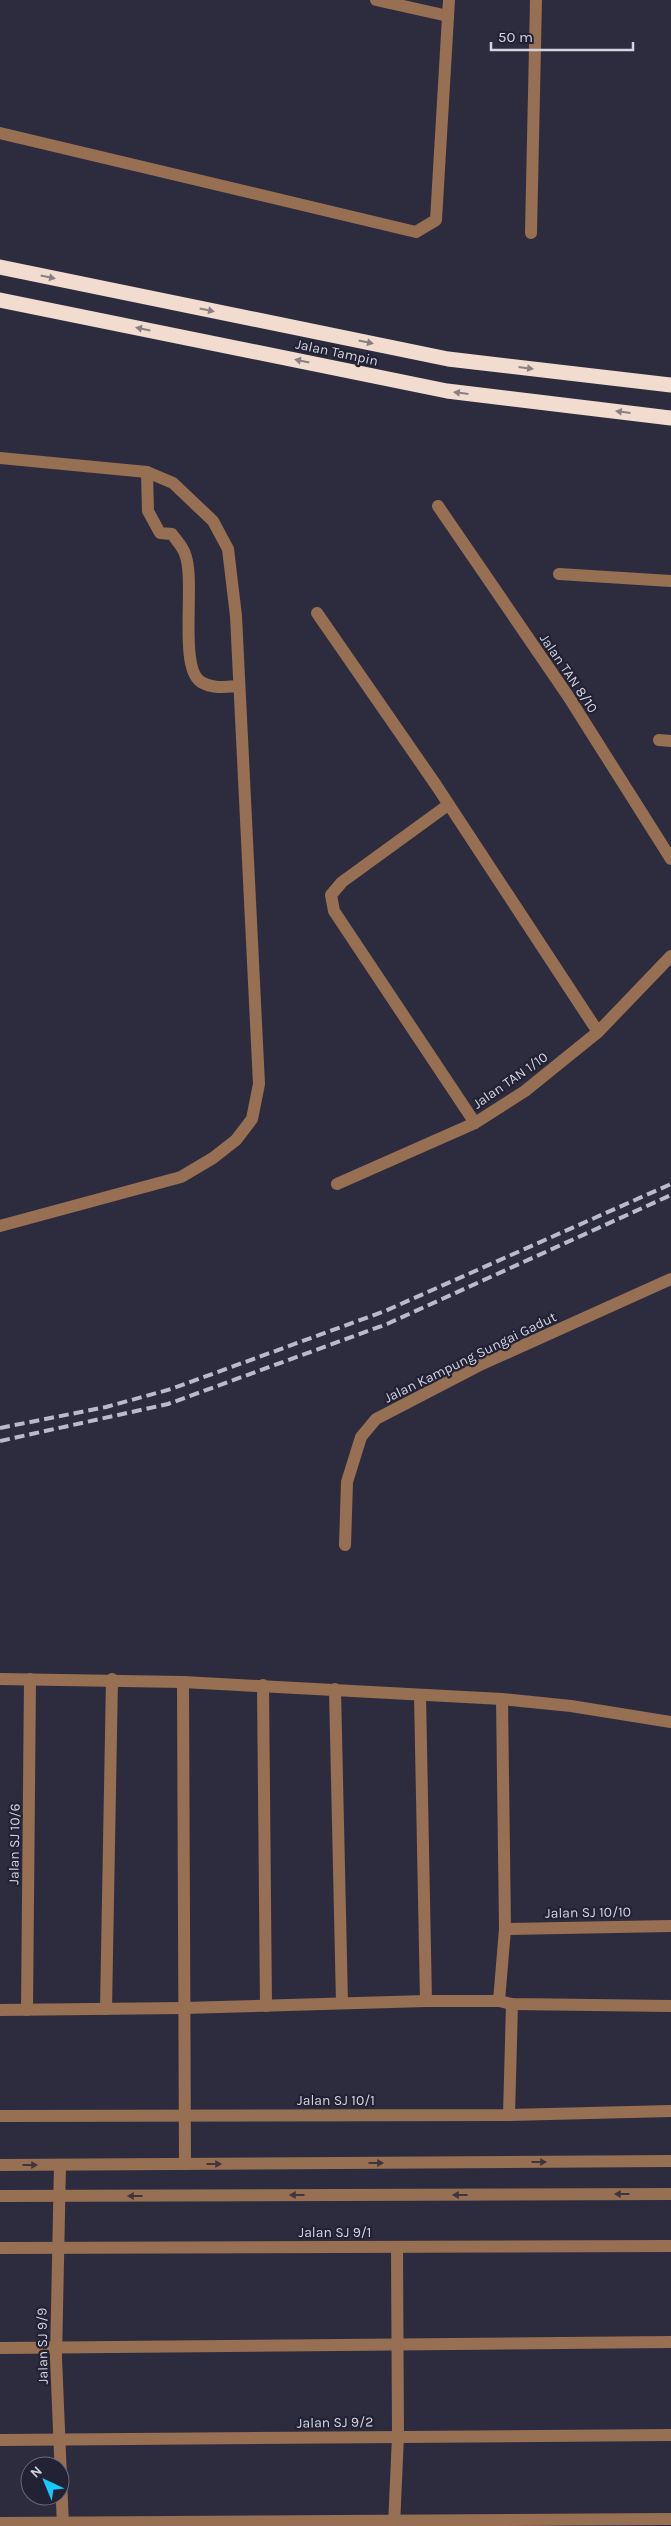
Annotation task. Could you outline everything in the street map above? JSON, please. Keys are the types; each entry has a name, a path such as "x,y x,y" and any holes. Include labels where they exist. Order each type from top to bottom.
{"highway":[{"name":"Jalan Tampin","path":"0,267 448,359 671,385"},
{"name":"Jalan Tampin","path":"0,300 447,391 671,418"}],"street":[{"path":"376,0 448,16"},
{"path":"0,133 416,232 436,220 449,0"},
{"path":"531,233 536,0"},
{"path":"0,458 147,472 173,483 189,496 213,521 228,549 236,616 259,1084 252,1119 236,1140 213,1158 180,1177 0,1226"},
{"path":"147,472 148,511 160,532 172,534 186,554 190,666 200,681 219,688 239,686"},
{"name":"Jalan TAN 8/10","path":"438,506 568,696 671,859"},
{"path":"559,574 671,581"},
{"path":"317,613 448,805 598,1032"},
{"path":"448,805 342,882 331,895 334,911 475,1123"},
{"name":"Jalan TAN 1/10","path":"337,1184 475,1123 525,1091 598,1032 671,956"},
{"name":"Jalan Kampung Sungai Gadut","path":"345,1545 347,1482 361,1438 376,1419 482,1364 671,1279"},
{"path":"0,1679 112,1679 335,1689 571,1706 671,1722"},
{"name":"Jalan SJ 10/6","path":"27,2010 30,1679"},
{"path":"106,2009 112,1679"},
{"path":"183,1682 185,2164"},
{"path":"263,1685 266,2006"},
{"path":"335,1689 342,2003"},
{"path":"420,1695 426,2001"},
{"path":"499,2001 505,1929 502,1700"},
{"name":"Jalan SJ 10/10","path":"505,1929 671,1926"},
{"path":"0,2010 183,2008 426,2001 671,2006"},
{"path":"509,2115 512,2004"},
{"name":"Jalan SJ 10/1","path":"0,2116 509,2115 671,2111"},
{"path":"0,2165 671,2161"},
{"name":"Jalan SJ 9/9","path":"60,2165 56,2348 63,2524"},
{"path":"0,2196 671,2194"},
{"path":"394,2524 398,2436 397,2246"},
{"name":"Jalan SJ 9/1","path":"0,2248 671,2246"},
{"path":"0,2348 671,2342"},
{"name":"Jalan SJ 9/2","path":"0,2440 60,2441 398,2436 671,2436"},
{"path":"0,2522 63,2524 394,2524 671,2519"}],"railway":[{"path":"0,1428 106,1407 171,1389 385,1311 671,1184"},
{"path":"0,1441 168,1404 387,1324 671,1195"}]}
